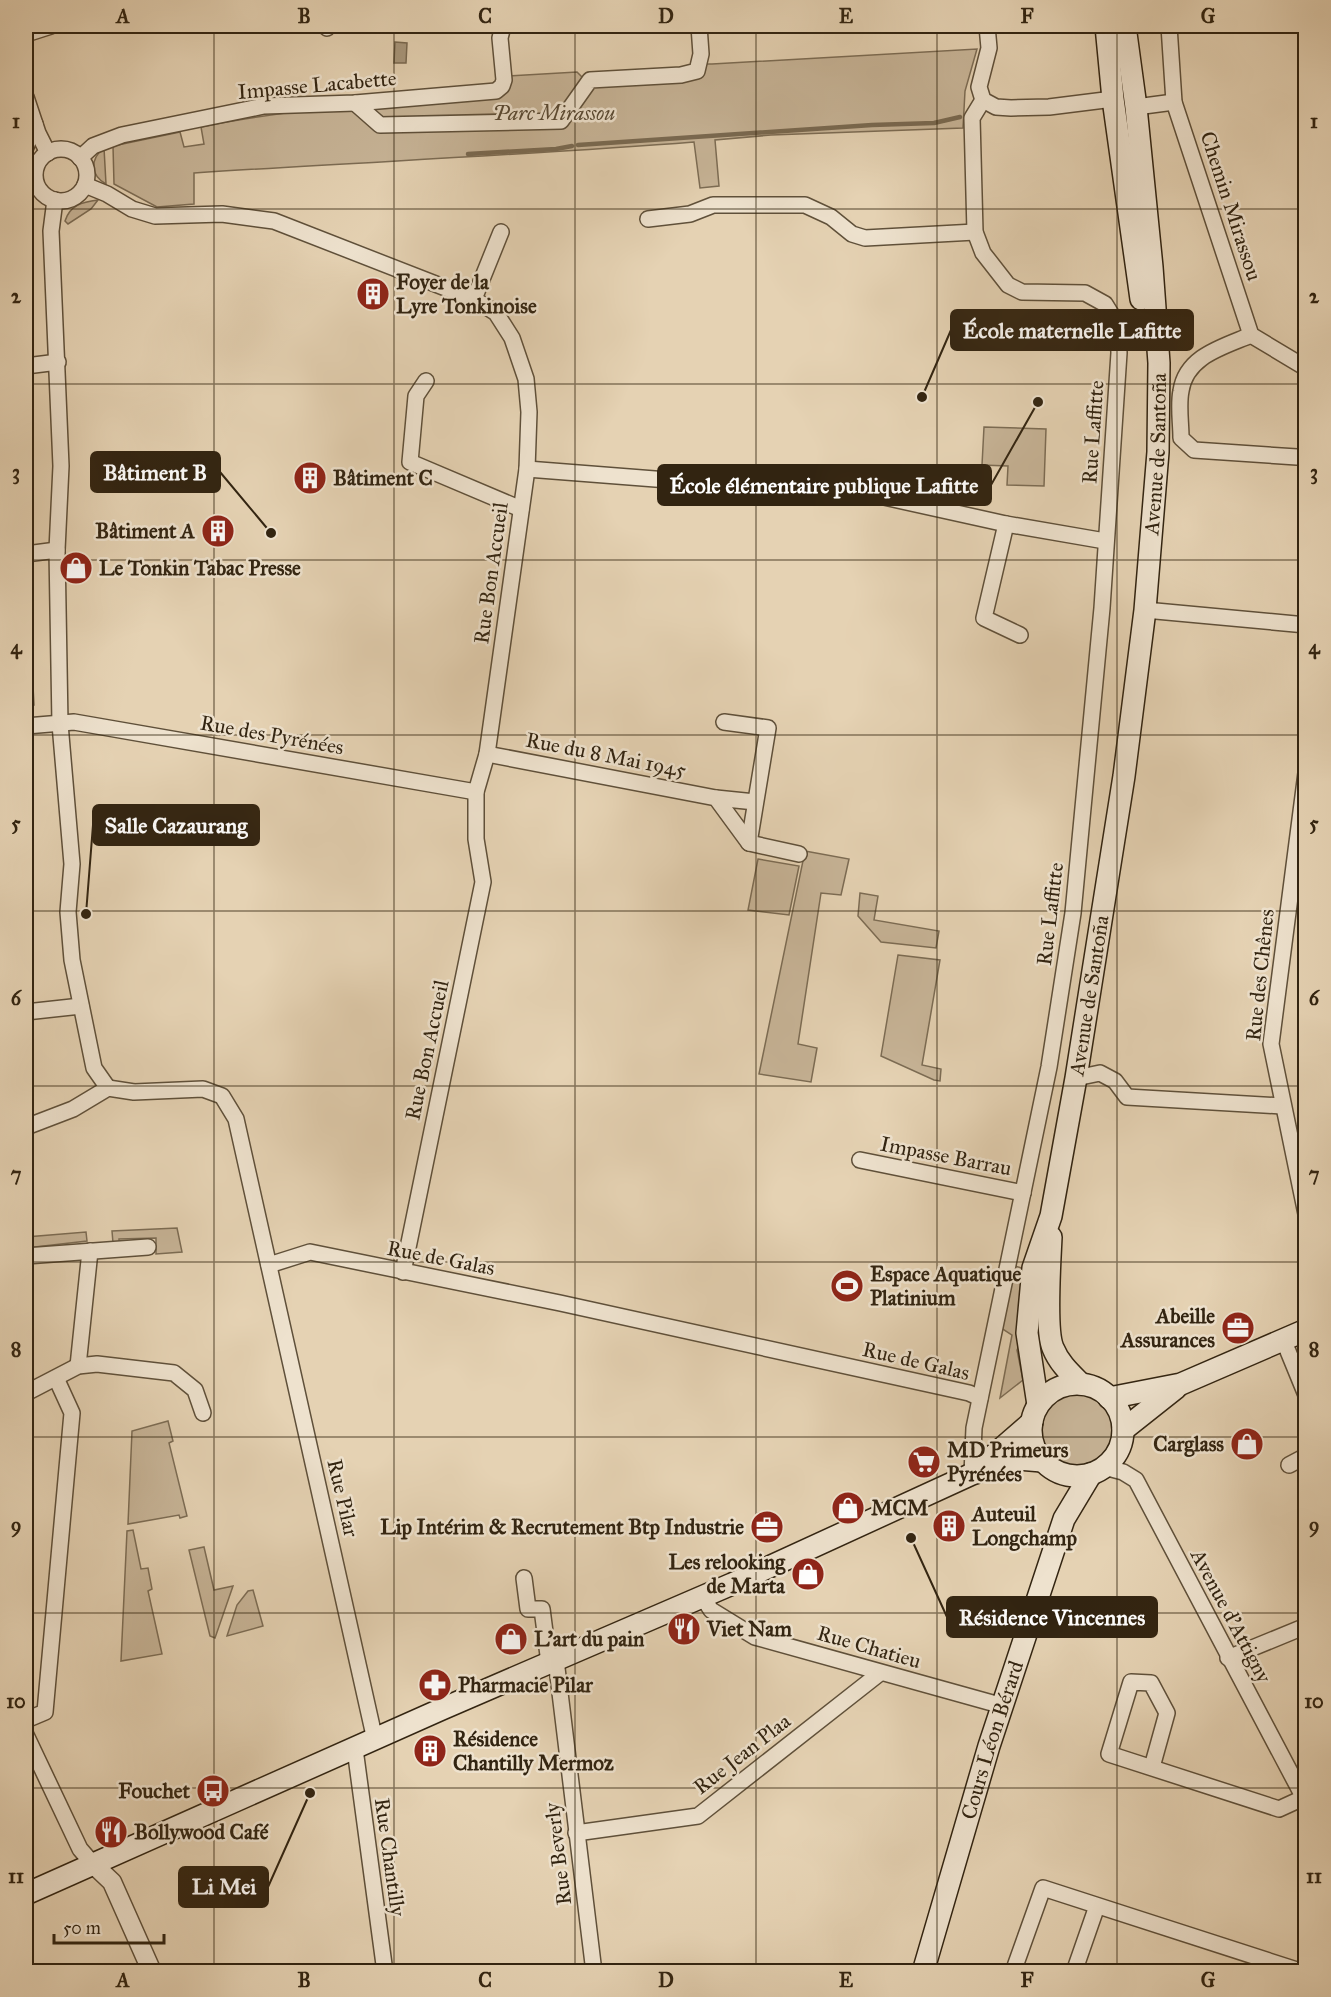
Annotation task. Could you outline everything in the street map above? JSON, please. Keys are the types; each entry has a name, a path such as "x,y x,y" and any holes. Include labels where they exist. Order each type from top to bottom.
{"main road":[{"name":"Avenue de Santoña","path":"1106,26 1113,99 1148,362 1147,451 1124,776"},
{"path":"1114,26 1124,105 1136,107"},
{"name":"Avenue de Santoña","path":"1035,1413 1027,1333 1033,1269 1051,1216 1076,1078 1124,776 1145,610 1158,452 1159,363 1152,267 1136,107 1125,26"},
{"name":"Avenue de Santoña","path":"1051,1216 1050,1324 1052,1346 1062,1365 1081,1384"},
{"path":"1110,1398 1181,1384 1305,1330"},
{"path":"26,1894 702,1596 972,1474 1018,1459 1046,1464 1063,1474 1077,1476 1098,1470 1115,1456 1121,1444 1123,1430 1121,1418 1110,1398 1096,1389 1081,1384 1057,1389 1046,1396 1035,1413 972,1474"},
{"path":"1123,1430 1181,1384"},
{"path":"1035,1413 1031,1436 1035,1449 1046,1464"},
{"name":"Cours Léon Bérard","path":"1046,1464 1062,1494 1064,1519"},
{"name":"Cours Léon Bérard","path":"924,1969 960,1844 1064,1519 1098,1470"}],"street":[{"path":"26,34 51,26"},
{"name":"Impasse Lacabette","path":"80,158 93,146 122,135 264,106 355,103 496,91 502,86 504,80 500,38 503,26"},
{"path":"355,103 380,124 561,121 590,80 681,75 697,71 701,54 699,26"},
{"path":"987,26 989,48 979,87 983,100 996,107 1011,108 1048,107 1113,99"},
{"name":"Chemin Mirassou","path":"1169,26 1174,102 1251,335"},
{"path":"26,97 48,153"},
{"path":"648,219 690,214 713,205 805,205 831,217 852,234 865,238 975,232 972,118 983,100"},
{"path":"1136,107 1174,102"},
{"path":"26,147 35,124"},
{"path":"56,149 74,152 80,158 87,171 85,185 76,196 63,201 55,200 43,193 30,172 48,153 56,149"},
{"name":"Rue Bon Accueil","path":"85,185 132,208 155,216 222,214 274,221 474,299 496,314 512,338 526,379 529,412 527,469 487,754 476,792 476,839 483,882 403,1272"},
{"path":"55,200 51,231 62,466 57,550 60,724 72,864 68,912 72,960 94,1068 108,1088"},
{"path":"474,299 501,232"},
{"name":"Rue Laffitte","path":"972,1474 974,1428 1054,1038 1073,913 1102,608 1119,353 1118,325 1105,304 1085,293 1022,292 1008,285 983,253 975,232"},
{"path":"1297,457 1194,450 1181,438 1180,391 1187,370 1211,352 1251,335 1305,368"},
{"path":"26,366 58,362"},
{"path":"426,381 416,396 410,462 521,509"},
{"path":"527,469 884,497 1006,524 1105,541"},
{"path":"1006,524 984,618 1020,635"},
{"path":"26,554 57,550"},
{"path":"1145,610 1305,625"},
{"name":"Rue des Pyrénées","path":"26,726 74,722 476,792"},
{"path":"724,722 768,728 749,843"},
{"name":"Rue du 8 Mai 1945","path":"487,754 716,798 756,801"},
{"name":"Rue des Chênes","path":"1305,773 1270,1044 1305,1214"},
{"path":"716,798 749,843 799,854"},
{"path":"26,1012 81,1006"},
{"path":"1076,1078 1100,1073 1115,1081 1127,1097 1282,1106"},
{"path":"26,1127 73,1109 108,1088 134,1092 203,1089 222,1096 236,1119 269,1265"},
{"name":"Impasse Barrau","path":"860,1160 1023,1193"},
{"path":"26,1256 148,1247"},
{"path":"78,1366 90,1251"},
{"name":"Rue de Galas","path":"269,1265 310,1252 560,1303 980,1398"},
{"name":"Rue Pilar","path":"269,1265 375,1740"},
{"path":"1283,1339 1305,1395"},
{"path":"26,1393 78,1366 97,1364 174,1373 195,1390 203,1413"},
{"path":"26,1720 45,1712 63,1516 72,1413 56,1378"},
{"path":"1288,1465 1305,1456"},
{"name":"Avenue d'Attigny","path":"1098,1470 1123,1472 1136,1480 1304,1800"},
{"name":"Rue Beverly","path":"524,1578 528,1609 542,1609 552,1662 594,1971"},
{"name":"Rue Chatieu","path":"702,1596 711,1610 755,1637 1003,1706"},
{"path":"1228,1658 1305,1626"},
{"name":"Rue Jean Plaa","path":"576,1833 698,1816 880,1673"},
{"path":"1152,1767 1167,1713 1151,1683 1131,1682 1108,1754 1279,1809 1304,1800"},
{"path":"26,1735 80,1849 112,1882 152,1971"},
{"name":"Rue Chantilly","path":"354,1749 385,1971"},
{"path":"1013,1971 1043,1888 1281,1968 1303,1971"},
{"path":"1074,1971 1097,1906"}],"green space":[{"name":"Parc Mirassou","path":"977,49 965,91 963,128 771,135 715,140 719,186 700,188 694,142 194,173 194,204 157,207 114,184 113,146 180,132 184,147 204,144 201,127 237,120 347,106 495,95 508,76 577,72 592,87 699,76 705,70 706,64"},
{"path":"104,148 106,184 97,176 94,167 96,157"},
{"path":"98,200 91,209 68,224 65,221 70,211 77,205"},
{"path":"984,427 1046,429 1044,486 1007,485 1008,466 982,465"},
{"path":"32,667 34,705 26,705 26,668"},
{"path":"805,851 849,859 841,895 821,893 798,1044 817,1048 811,1082 759,1074"},
{"path":"758,859 799,866 789,915 748,910"},
{"path":"860,893 878,896 874,920 939,931 936,948 881,942 858,916"},
{"path":"898,955 940,960 922,1065 941,1069 940,1081 881,1056"},
{"path":"177,1228 182,1252 156,1254 156,1238 119,1239 119,1243 113,1243 112,1231"},
{"path":"86,1232 87,1241 26,1248 26,1237"},
{"path":"1015,1266 1025,1269 1018,1316 1017,1350 1023,1380 1000,1398 1012,1335 1001,1328"},
{"path":"1077,1394 1097,1400 1107,1410 1113,1430 1107,1450 1097,1460 1077,1466 1057,1460 1047,1450 1041,1430 1047,1410 1057,1400"},
{"path":"168,1421 173,1441 169,1443 187,1516 180,1518 179,1515 128,1524 132,1431"},
{"path":"133,1530 141,1569 148,1568 152,1589 148,1591 162,1654 121,1661 127,1531"},
{"path":"204,1547 214,1590 233,1586 215,1638 210,1636 189,1550"},
{"path":"253,1590 263,1626 227,1636 237,1605 248,1591"}],"shaded area":[{"path":"395,42 407,43 406,63 394,63"}],"waterway":[{"path":"578,145 872,125 934,123 960,117"},
{"path":"468,154 572,146"}],"place":[{"name":"Foyer de la Lyre Tonkinoise","path":"373,294"},
{"name":"École maternelle Lafitte","path":"922,397"},
{"name":"École élémentaire publique Lafitte","path":"1038,402"},
{"name":"Bâtiment C","path":"310,478"},
{"name":"Bâtiment A","path":"218,531"},
{"name":"Bâtiment B","path":"271,533"},
{"name":"Le Tonkin Tabac Presse","path":"76,568"},
{"name":"Salle Cazaurang","path":"86,914"},
{"name":"Espace Aquatique Platinium","path":"847,1286"},
{"name":"Abeille Assurances","path":"1238,1328"},
{"name":"Carglass","path":"1247,1444"},
{"name":"MD Primeurs Pyrénées","path":"924,1462"},
{"name":"MCM","path":"848,1508"},
{"name":"Auteuil Longchamp","path":"949,1526"},
{"name":"Lip Intérim & Recrutement Btp Industrie","path":"767,1527"},
{"name":"Résidence Vincennes","path":"911,1538"},
{"name":"Les relooking de Marta","path":"808,1574"},
{"name":"Viet Nam","path":"684,1629"},
{"name":"L'art du pain","path":"511,1639"},
{"name":"Pharmacie Pilar","path":"435,1685"},
{"name":"Résidence Chantilly Mermoz","path":"430,1751"},
{"name":"Fouchet","path":"213,1791"},
{"name":"Li Mei","path":"310,1793"},
{"name":"Bollywood Café","path":"111,1832"}]}
